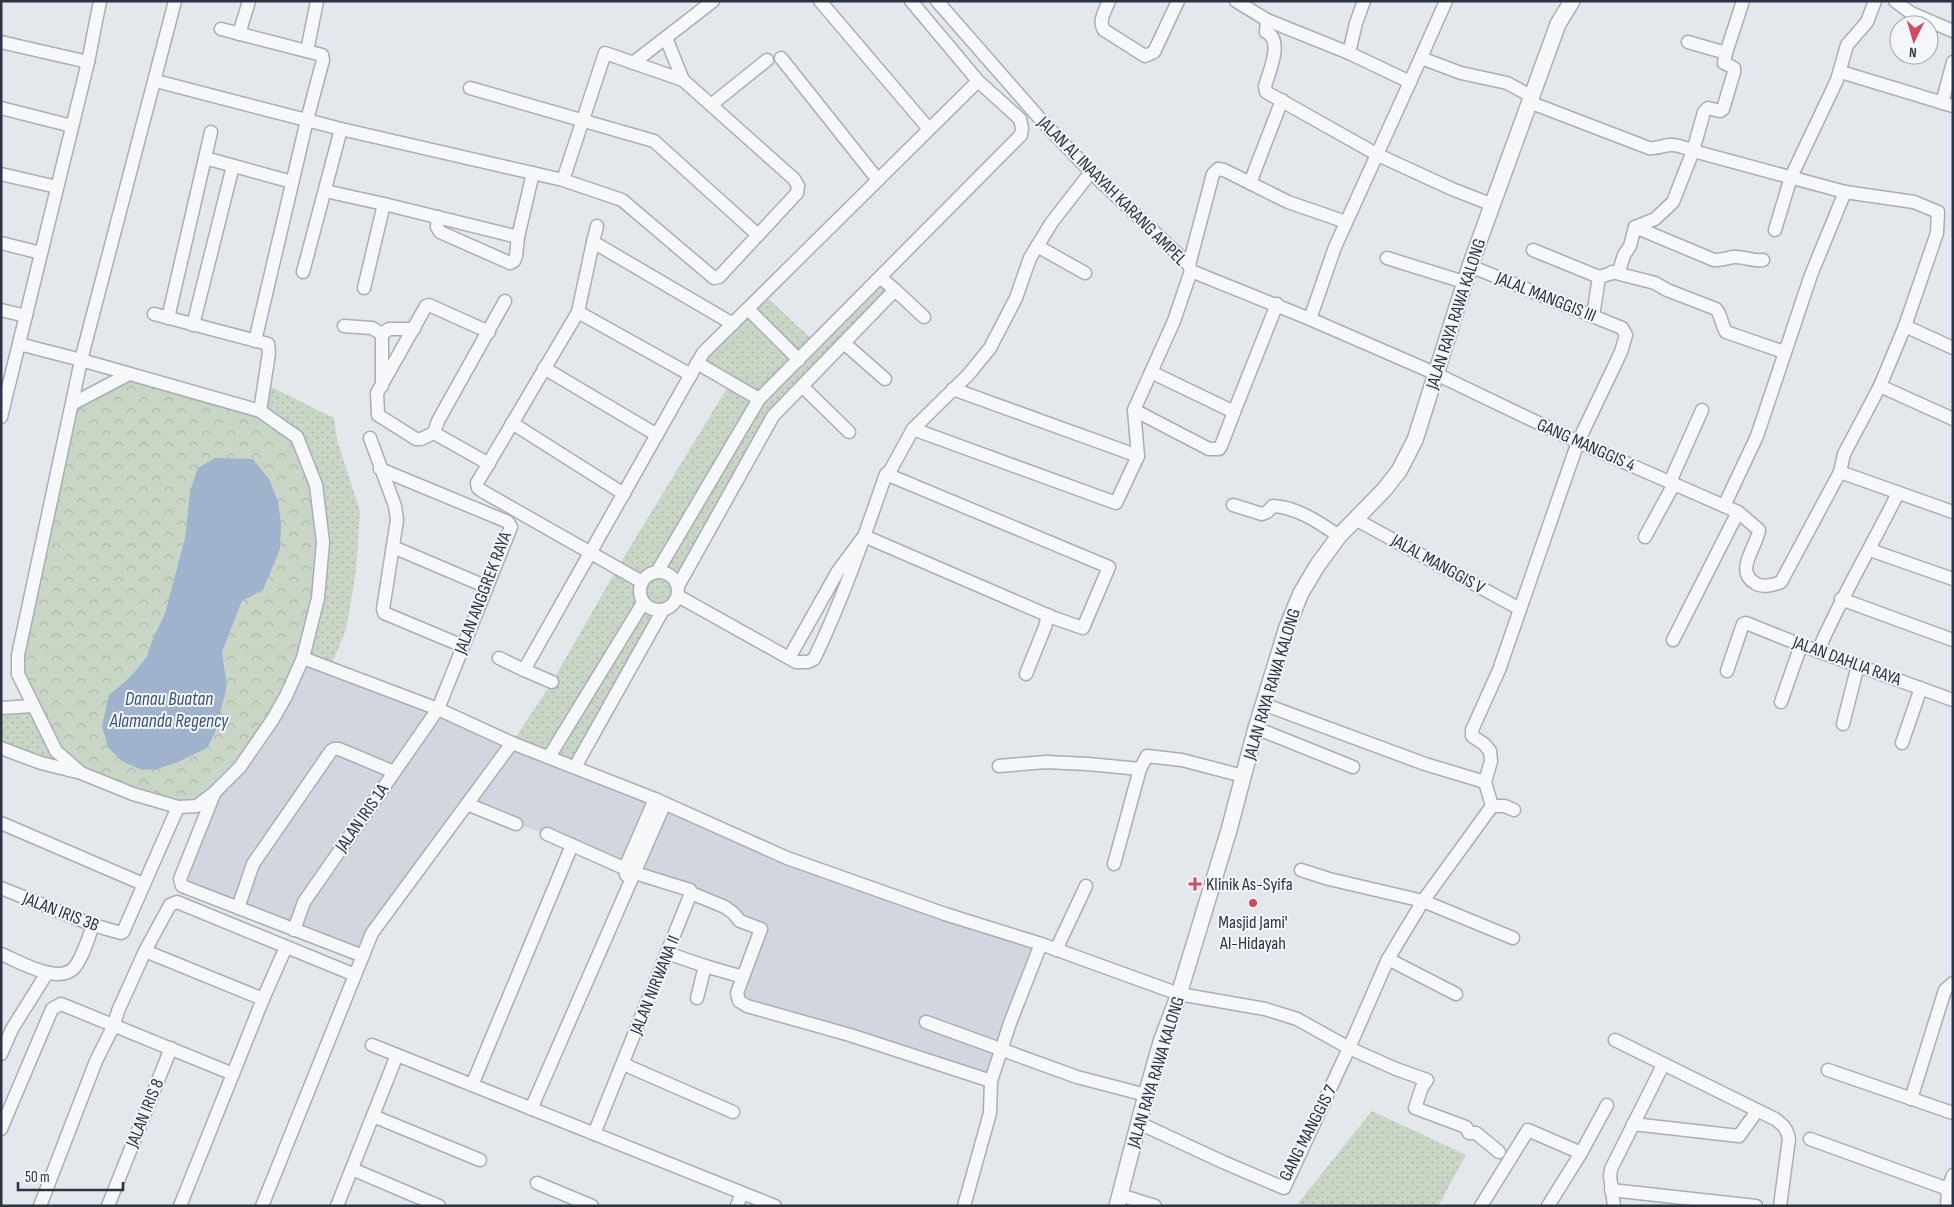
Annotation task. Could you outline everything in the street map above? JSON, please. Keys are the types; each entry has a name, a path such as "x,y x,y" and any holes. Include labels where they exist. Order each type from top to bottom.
{"street":[{"path":"1,417 6,374 18,347 26,316 88,62 100,1"},
{"path":"81,773 56,751 18,674 18,655 81,363 156,81 175,1"},
{"path":"239,34 249,1"},
{"path":"307,52 317,1"},
{"path":"633,63 713,1"},
{"path":"820,1 929,129"},
{"path":"864,536 1048,615 1084,628 1109,567 886,474 834,618 814,659 802,663 789,658 678,591 673,577 664,572 657,572 647,576 642,582 640,592 643,602 652,609 663,610 673,606 678,591 773,416 844,343 888,284 1021,135 1020,119 978,81 911,1"},
{"name":"JALAN AL INAAYAH KARANG AMPEL","path":"937,1 1042,121 1091,172 1190,268 1310,318 1436,375"},
{"path":"1109,1 1102,19 1104,30 1145,56 1154,52 1178,1"},
{"path":"1349,52 1364,1"},
{"path":"1310,318 1335,247 1422,58 1446,1"},
{"name":"JALAN RAYA RAWA KALONG","path":"1119,1200 1161,1042 1179,994 1287,627 1301,593 1317,566 1339,536 1384,490 1399,471 1415,440 1464,282 1558,24 1572,1"},
{"path":"1635,227 1655,219 1673,202 1693,151 1706,109 1720,110 1725,106 1734,68 1724,63 1744,1"},
{"path":"1775,230 1791,177 1841,72 1847,45 1867,22 1875,1"},
{"path":"1895,1 1911,6 1953,31"},
{"path":"1243,4 1267,20 1349,52 1410,82"},
{"path":"1267,20 1265,29 1274,39 1275,49 1265,86 1266,92 1378,155 1452,189 1493,205"},
{"path":"221,29 322,55 323,60 292,182 255,342"},
{"path":"666,38 684,80"},
{"path":"1,42 88,62"},
{"path":"1688,42 1726,53"},
{"path":"156,81 341,129 563,180 624,202 714,278 719,277 797,193 798,186 794,179 684,80 604,53 563,180"},
{"path":"781,58 878,180"},
{"path":"1422,58 1461,73 1507,83 1530,99 1649,148 1679,145 1693,151 1845,192 1914,202 1938,212 1937,233 1905,326 1880,386 1844,454 1840,472 1953,512"},
{"path":"711,104 767,60"},
{"path":"1841,72 1947,104 1953,62"},
{"path":"524,670 703,354 978,81"},
{"path":"470,88 657,143 758,235"},
{"path":"1250,183 1282,100"},
{"path":"1,108 72,126"},
{"path":"303,272 341,129"},
{"path":"168,318 211,132"},
{"path":"205,158 292,182"},
{"path":"193,325 233,166"},
{"path":"913,429 1116,503 1138,456 1134,410 1174,321 1190,268 1215,170 1224,170 1288,202 1346,222"},
{"path":"890,471 913,429 969,374 990,348 1016,298 1030,258 1052,222 1091,172"},
{"path":"438,217 437,227 440,232 510,263 514,261 516,256 518,237 533,173"},
{"path":"1,174 57,187"},
{"path":"325,192 384,204 518,237"},
{"path":"1724,506 1757,436 1811,275 1845,192"},
{"path":"364,288 384,204"},
{"path":"597,226 578,312 477,483 478,488 642,582"},
{"path":"1635,227 1714,260 1735,257 1758,261 1763,260"},
{"path":"1606,274 1620,271 1635,227"},
{"path":"593,242 733,324"},
{"path":"1,243 41,253"},
{"path":"1037,246 1085,273"},
{"path":"1533,250 1606,274 1655,284 1716,309 1720,314 1726,332 1784,352"},
{"path":"1387,258 1464,282"},
{"name":"JALAL MANGGIS III","path":"1470,266 1622,328 1626,335 1621,352 1578,442"},
{"path":"1594,316 1606,274"},
{"path":"888,284 924,317"},
{"path":"657,572 759,400 799,360 888,284"},
{"path":"488,332 429,305 424,308 377,394 378,415 416,439 422,439 434,433 438,421 488,332 505,301"},
{"path":"1134,410 1209,449 1219,448 1276,304"},
{"path":"748,309 799,360"},
{"path":"1,310 26,316"},
{"path":"578,312 759,400"},
{"path":"154,314 268,344 270,348 260,411"},
{"path":"344,326 372,328 382,334"},
{"path":"1905,326 1953,348"},
{"path":"382,334 389,329 414,329"},
{"path":"382,334 382,386"},
{"path":"844,343 885,379"},
{"path":"1,748 41,763 81,773 133,794 178,807 197,806 214,793 240,767 270,724 286,696 303,658 318,598 323,542 316,484 297,437 260,411 130,374 18,347"},
{"path":"544,368 657,435"},
{"path":"1151,372 1234,412"},
{"path":"72,404 130,374"},
{"name":"GANG MANGGIS 4","path":"1436,375 1578,442 1738,512 1760,530 1747,562 1746,570 1748,577 1755,583 1763,586 1781,582 1786,576 1840,472"},
{"path":"802,386 849,432"},
{"path":"1880,386 1953,419"},
{"path":"953,390 1138,456"},
{"path":"1645,537 1672,483 1702,410"},
{"path":"512,423 624,494"},
{"path":"434,433 489,464"},
{"path":"370,438 395,506 397,520 383,609 384,613 463,646"},
{"path":"1492,806 1485,782 1491,760 1490,752 1484,744 1472,736 1472,730 1499,670 1578,442"},
{"name":"JALAN ANGGREK RAYA","path":"380,469 508,522 511,527 438,709"},
{"path":"1818,651 1841,599 1870,550 1898,493"},
{"path":"1233,505 1262,514 1273,506 1281,506 1299,512 1339,536"},
{"path":"1673,640 1738,512"},
{"name":"JALAL MANGGIS V","path":"1355,519 1520,609"},
{"path":"789,658 838,571 864,536"},
{"path":"393,547 487,587"},
{"path":"1870,550 1953,578"},
{"path":"1841,599 1953,640"},
{"path":"549,757 643,602"},
{"path":"575,767 663,610"},
{"path":"1026,674 1048,615"},
{"name":"JALAN DAHLIA RAYA","path":"1727,671 1743,624 1746,623 1953,700"},
{"path":"1781,702 1801,645"},
{"path":"303,658 438,709 512,743 659,802 787,858 945,914 1041,944 1179,994 1265,1009 1297,1019 1350,1048 1427,1080 1422,1087 1415,1108 1466,1127 1469,1132 1476,1133 1499,1152"},
{"path":"499,658 552,682"},
{"path":"1843,724 1858,665"},
{"path":"1902,743 1921,688"},
{"path":"1263,704 1425,764 1485,782"},
{"path":"1,708 33,706"},
{"name":"JALAN IRIS 1A","path":"294,930 304,902 438,709"},
{"path":"1256,728 1353,767"},
{"path":"262,1206 372,934 512,743"},
{"path":"238,908 253,864 334,749 339,749 394,772"},
{"path":"1114,864 1145,757 1182,760 1243,776"},
{"path":"999,766 1046,762 1140,769"},
{"path":"214,793 180,879 182,886 362,956"},
{"path":"532,1109 627,887 630,871 659,802"},
{"path":"468,804 516,824"},
{"path":"1492,806 1505,806 1514,810"},
{"path":"1350,1048 1388,959 1423,901 1492,806"},
{"path":"1,823 144,884 178,807"},
{"path":"547,834 630,871 690,890 691,893 725,906 740,921 761,929 737,993 739,1001 747,1006 992,1081"},
{"path":"472,1085 572,845"},
{"path":"1301,870 1337,881 1423,901 1513,938"},
{"name":"JALAN IRIS 3B","path":"1,888 93,925 121,933 124,932 144,884"},
{"path":"1056,950 1086,886"},
{"name":"JALAN NIRWANA II","path":"594,1134 691,893"},
{"path":"40,1206 96,1061 114,1025 118,1011 145,950 170,905 177,902 355,975"},
{"path":"1,954 47,973 66,973 72,970 78,962 93,925"},
{"path":"964,1206 990,1113 992,1081 1010,1024 1041,944"},
{"path":"180,1206 263,999 286,947"},
{"path":"145,950 263,999"},
{"path":"667,953 743,977"},
{"path":"1388,959 1456,994"},
{"path":"697,998 705,966"},
{"path":"1,1054 7,1027 47,973"},
{"path":"1911,1098 1945,990 1952,981"},
{"path":"1,1129 52,1009 61,1004 233,1074"},
{"path":"926,1022 1077,1077 1146,1095"},
{"path":"1615,1040 1775,1119 1784,1126 1788,1131 1789,1139 1780,1206"},
{"path":"372,1045 775,1206"},
{"name":"JALAN IRIS 8","path":"108,1206 171,1048"},
{"name":"GANG MANGGIS 7","path":"1139,1123 1284,1188 1350,1048"},
{"path":"337,1206 397,1055"},
{"path":"623,1064 733,1112"},
{"path":"1614,1206 1610,1173 1664,1065"},
{"path":"1828,1070 1953,1113"},
{"path":"1548,1206 1581,1153 1607,1105"},
{"path":"1633,1124 1739,1136 1757,1111"},
{"path":"373,1116 480,1160"},
{"path":"1481,1206 1526,1130 1581,1153"},
{"path":"1810,1139 1949,1198 1953,1175"},
{"path":"352,1169 439,1206"},
{"path":"537,1183 592,1206"},
{"path":"1611,1190 1756,1206"},
{"path":"737,1206 742,1193"},
{"path":"1119,1200 1155,1206"}],"shaded area":[{"path":"303,658 655,799 625,868 547,834 516,824 467,804 363,956 181,883 214,793"},
{"path":"664,805 787,858 1041,944 991,1081 739,1001 761,931 725,907 635,873"}],"green space":[{"path":"881,278 895,290 773,416 673,606 663,610 575,767 512,743 552,682 618,567 730,383 697,363 763,294 816,343"},
{"path":"129,374 260,411 297,437 316,485 323,542 303,658 267,728 197,806 81,773 56,751 33,706 18,655 72,404","holes":["190,491 263,589 242,601 222,652 227,686 207,748 168,765 142,770 109,695 130,677 146,658 165,613 185,538"]},
{"path":"265,384 334,418 337,440 360,511 356,571 346,630 330,668 303,658 260,411"},
{"path":"33,706 81,773 1,748 1,708"},
{"path":"1372,1111 1466,1155 1438,1206 1296,1206"}],"water":[{"name":"Danau Buatan Alamanda Regency","path":"215,458 253,459 269,479 278,501 281,524 280,549 263,590 242,601 222,652 227,686 215,733 207,748 178,762 157,769 142,770 122,761 108,747 102,726 109,695 130,677 146,658 165,613 185,538 190,491 198,468"}],"place":[{"name":"Klinik As-Syifa","path":"1195,884"},
{"name":"Masjid Jami' Al-Hidayah","path":"1253,903"}]}
